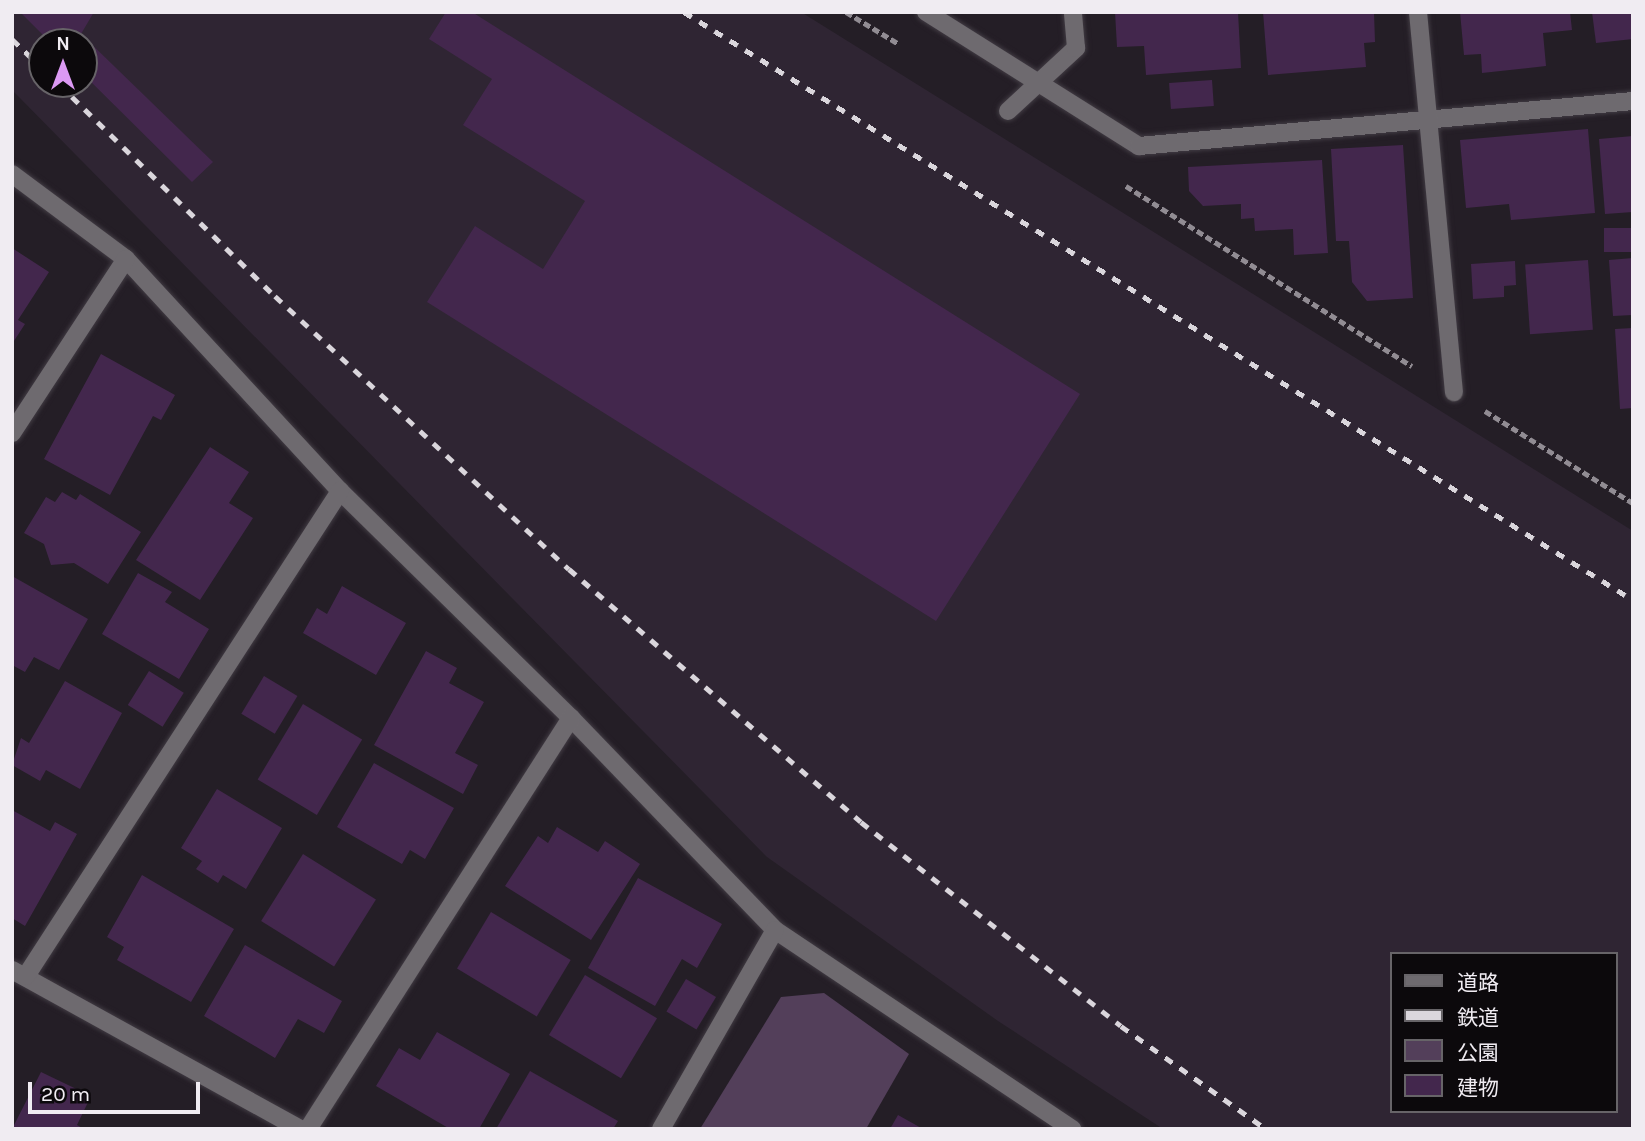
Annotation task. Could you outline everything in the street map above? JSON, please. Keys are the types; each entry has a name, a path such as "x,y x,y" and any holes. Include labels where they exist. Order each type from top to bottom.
{"street":[{"path":"926,12 1040,81 1139,146 1429,117 1633,101"},
{"path":"1008,111 1076,48 1073,12"},
{"path":"1418,12 1454,392"},
{"path":"12,174 126,259 340,491 571,718 775,930 1072,1129"},
{"path":"12,433 126,259"},
{"path":"300,1129 19,973 340,491"},
{"path":"307,1129 571,718"},
{"path":"661,1129 775,930"}],"path":[{"path":"846,12 904,48"},
{"path":"1113,177 1633,503"}],"shaded area":[{"path":"12,12 801,12 1633,531 1633,1129 1163,1129 998,1021 767,857 12,90"}],"green space":[{"path":"824,993 909,1054 866,1129 700,1129 781,997"}],"building":[{"path":"20,12 94,12 85,28 36,28"},
{"path":"446,12 472,12 1080,394 936,621 427,302 475,226 543,269 585,201 463,125 492,79 429,39"},
{"path":"1115,12 1238,12 1241,68 1146,75 1144,46 1117,47"},
{"path":"1263,12 1374,12 1375,42 1364,43 1366,67 1268,75"},
{"path":"1460,12 1570,12 1572,30 1543,33 1546,66 1482,73 1481,54 1464,55"},
{"path":"1592,12 1633,12 1633,39 1596,43"},
{"path":"98,50 213,162 192,182 98,89"},
{"path":"1212,80 1214,106 1171,109 1169,83"},
{"path":"1588,129 1595,213 1511,220 1509,204 1466,208 1460,140"},
{"path":"1633,136 1633,212 1605,214 1599,139"},
{"path":"1403,145 1413,298 1367,301 1352,282 1349,241 1336,241 1331,149"},
{"path":"1322,160 1328,253 1294,255 1293,229 1255,231 1254,218 1241,219 1241,204 1203,206 1189,191 1188,167"},
{"path":"1604,228 1633,228 1633,252 1604,252"},
{"path":"12,248 49,272 18,320 25,324 12,344"},
{"path":"1633,258 1633,315 1613,316 1609,260"},
{"path":"1588,260 1593,330 1530,334 1525,264"},
{"path":"1515,261 1516,285 1504,286 1504,297 1473,299 1471,264"},
{"path":"1633,328 1633,408 1620,409 1615,329"},
{"path":"101,354 175,395 161,420 153,416 110,495 44,459"},
{"path":"210,447 249,472 229,503 253,518 200,600 136,560"},
{"path":"62,492 76,500 80,494 141,532 108,584 74,563 51,565 44,544 24,533 46,497 55,502"},
{"path":"138,573 172,592 165,602 209,629 179,679 102,634"},
{"path":"12,576 88,619 59,670 34,657 25,672 12,665"},
{"path":"342,586 406,623 376,675 303,633 317,608 327,614"},
{"path":"426,651 457,668 449,683 484,702 455,753 478,765 463,794 374,745"},
{"path":"149,671 184,693 163,727 128,705"},
{"path":"264,676 297,696 275,734 241,714"},
{"path":"65,681 122,713 80,789 46,770 40,781 12,765 21,738 29,743"},
{"path":"303,704 362,740 317,815 258,779"},
{"path":"374,763 454,808 425,859 410,850 402,864 337,827"},
{"path":"217,789 282,828 246,889 223,875 218,883 196,869 202,861 181,848"},
{"path":"12,810 50,831 55,822 77,834 25,926 12,918"},
{"path":"557,827 598,852 605,841 640,864 591,940 505,886 538,836 548,843"},
{"path":"303,854 376,900 334,967 261,921"},
{"path":"142,875 234,929 191,1002 117,960 124,947 107,937"},
{"path":"638,878 722,924 697,968 682,959 655,1006 588,968"},
{"path":"491,912 571,960 537,1016 457,969"},
{"path":"245,945 342,1001 324,1033 298,1019 275,1058 204,1016"},
{"path":"585,975 657,1018 621,1078 549,1035"},
{"path":"686,979 716,997 696,1030 666,1012"},
{"path":"437,1032 510,1074 479,1129 450,1129 376,1086 399,1048 420,1060"},
{"path":"530,1071 618,1121 613,1129 496,1129"},
{"path":"41,1072 91,1096 77,1125 84,1129 12,1129"},
{"path":"898,1115 923,1129 890,1129"}],"railway":[{"path":"684,12 1633,600"},
{"path":"12,39 28,54"},
{"path":"73,98 275,296 569,569 861,822 1121,1026 1266,1129"}]}
